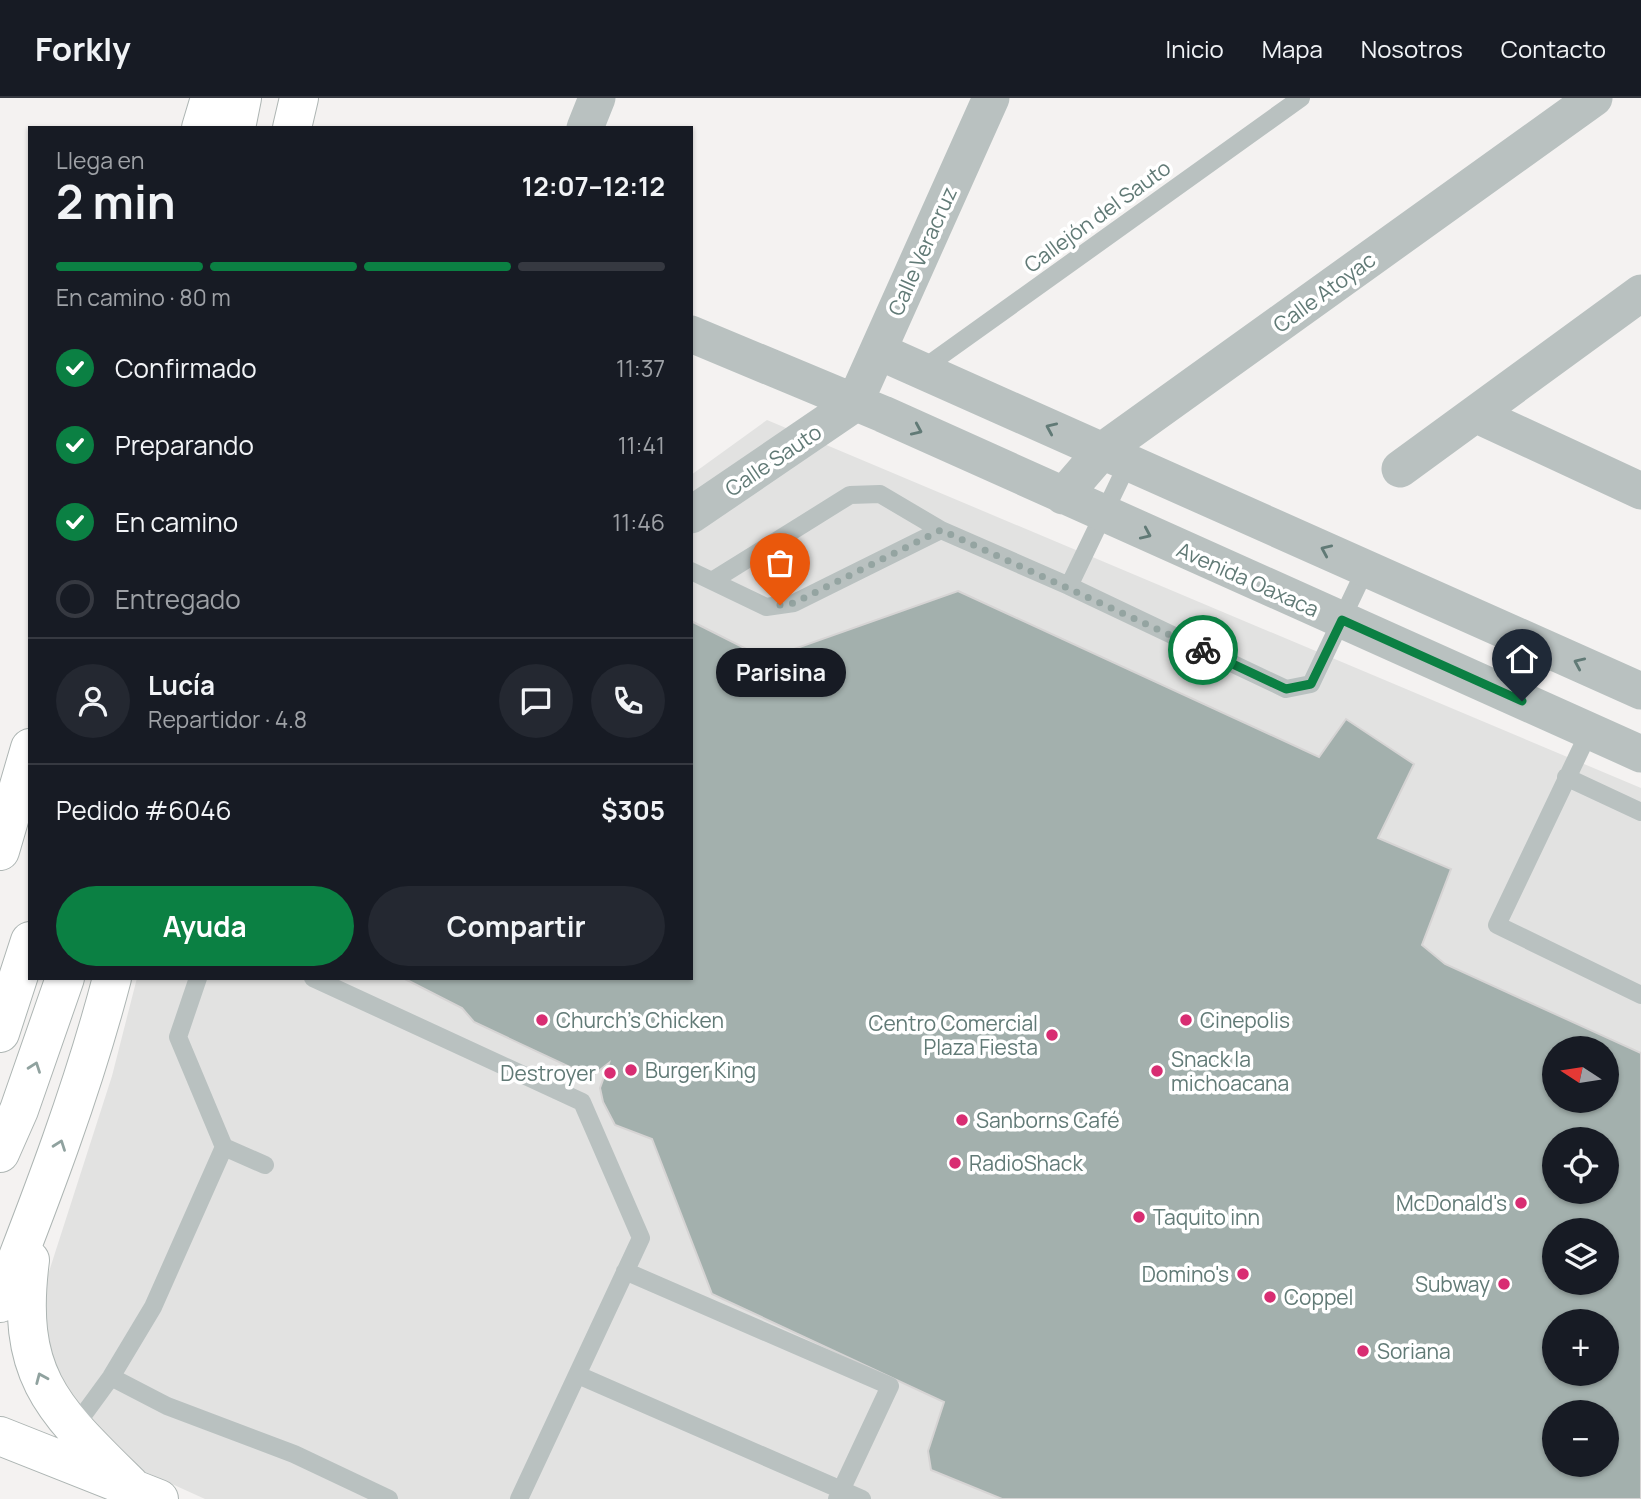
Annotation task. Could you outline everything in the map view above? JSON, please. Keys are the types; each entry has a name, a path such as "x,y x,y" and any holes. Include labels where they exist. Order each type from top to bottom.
{"highway":[{"path":"292,126 299,98"},
{"path":"212,105 234,126"},
{"path":"0,850 28,755"},
{"path":"0,1033 28,947"},
{"path":"0,1153 24,1097 64,980"},
{"path":"0,1302 37,1210 92,1052 111,980"},
{"path":"37,1210 24,1307 39,1380 73,1429 145,1492"},
{"path":"0,1436 145,1492"}],"street":[{"path":"586,126 597,98"},
{"name":"Calle Veracruz","path":"854,404 991,98"},
{"name":"Calle Atoyac","path":"1063,496 1594,98"},
{"path":"1400,469 1641,293"},
{"name":"Avenida Oaxaca","path":"693,335 883,414 1104,516 1641,754"},
{"path":"878,351 1641,691"},
{"name":"Calle Sauto","path":"693,514 854,404"},
{"path":"1475,414 1641,491"},
{"path":"1456,671 1480,619"}],"lane":[{"name":"Callejón del Sauto","path":"920,370 1301,98"},
{"path":"1069,586 1104,516 1115,456"},
{"path":"712,581 849,495 880,494 941,530 1069,586 1286,689 1311,684 1366,568"},
{"path":"693,572 766,607 794,603 941,530"},
{"path":"1588,732 1497,925 1641,995"},
{"path":"1566,777 1641,812"},
{"path":"197,980 178,1037 224,1147 265,1165"},
{"path":"317,980 582,1102 641,1238 519,1499"},
{"path":"73,1429 111,1377 153,1307 224,1147"},
{"path":"625,1271 890,1386 839,1494"},
{"path":"578,1375 839,1494 862,1499"},
{"path":"111,1377 167,1406 294,1454 389,1499"}],"shaded area":[{"path":"767,420 1641,788 1641,1499 205,1499 119,1460 53,1368 44,1323 45,1284 112,1076 136,980 693,980 693,474"}],"building":[{"name":"Centro Comercial Plaza Fiesta","path":"958,591 1319,757 1346,719 1414,764 1378,838 1451,869 1422,945 1445,964 1604,1036 1542,1036 1542,1113 1619,1113 1619,1043 1641,1053 1641,1499 1002,1499 931,1470 928,1451 944,1402 712,1294 652,1139 615,1125 603,1102 600,1088 609,1063 591,1077 474,1022 462,1008 407,980 693,980 693,622 766,659"}],"way so far":[{"path":"780,605 794,603 941,530 1069,586 1203,650"}],"place":[{"name":"Parisina","path":"780,605"},
{"name":"Church's Chicken","path":"542,1020"},
{"name":"Cinepolis","path":"1186,1020"},
{"name":"Centro Comercial Plaza Fiesta","path":"1052,1035"},
{"name":"Burger King","path":"631,1070"},
{"name":"Snack la michoacana","path":"1157,1071"},
{"name":"Destroyer","path":"610,1073"},
{"name":"Sanborns Café","path":"962,1120"},
{"name":"RadioShack","path":"955,1163"},
{"name":"McDonald's","path":"1521,1203"},
{"name":"Taquito inn","path":"1139,1217"},
{"name":"Domino's","path":"1243,1274"},
{"name":"Subway","path":"1504,1284"},
{"name":"Coppel","path":"1270,1297"},
{"name":"Soriana","path":"1363,1351"}],"route":[{"path":"1203,650 1286,689 1311,684 1342,620 1522,701"}]}
